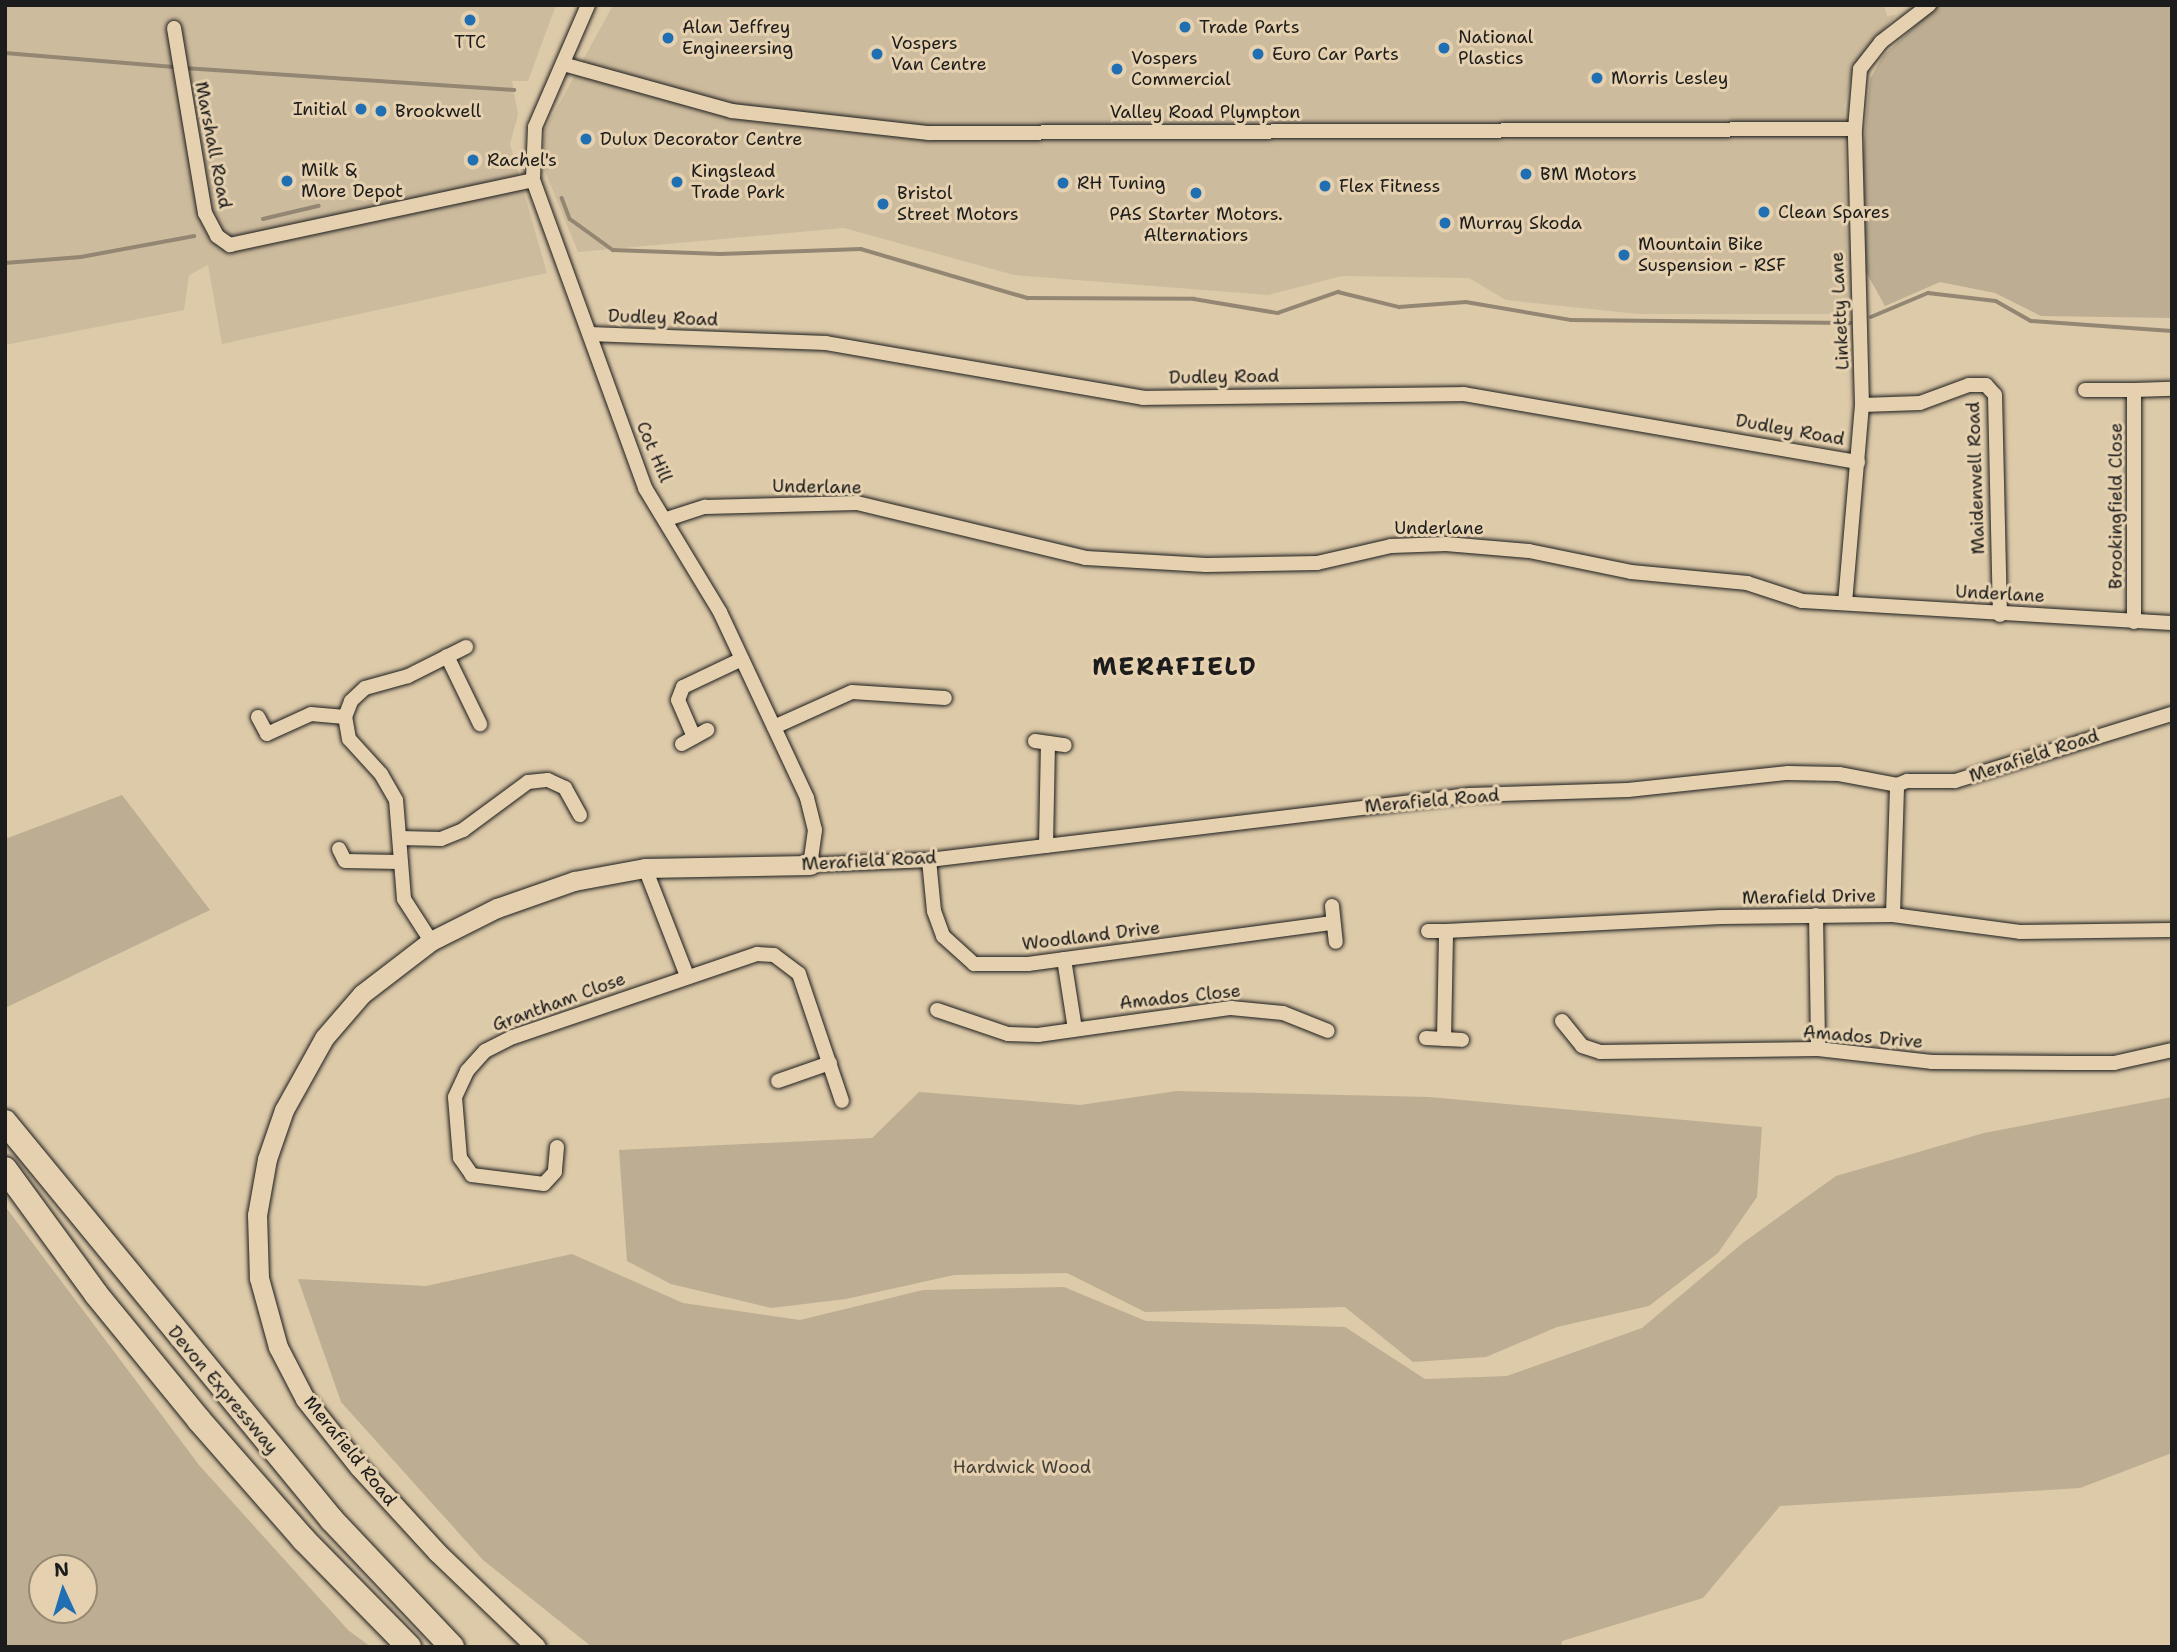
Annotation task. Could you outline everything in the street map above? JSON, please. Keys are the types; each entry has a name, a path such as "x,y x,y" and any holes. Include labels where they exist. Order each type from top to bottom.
{"highway":[{"path":"5,1112 35,1160"},
{"name":"Devon Expressway","path":"5,1122 332,1520 452,1647"},
{"name":"Devon Expressway","path":"5,1169 96,1294 199,1420 304,1540 409,1647"}],"street":[{"name":"Cot Hill","path":"588,5 535,127 533,180 645,488 667,519 741,659 807,798 815,830 810,865"},
{"name":"Cot Hill","path":"575,40 598,5"},
{"name":"Linketty Lane","path":"1845,603 1862,405 1855,129 1860,69 1881,42 1929,5"},
{"name":"Marshall Road","path":"174,27 205,214 217,236 230,244 533,180"},
{"name":"Valley Road Plympton","path":"563,64 732,111 929,133 1855,129"},
{"name":"Dudley Road","path":"590,334 826,344 1143,398 1464,394 1858,462"},
{"name":"Maidenwell Road","path":"1862,405 1920,403 1969,384 1986,385 1995,395 2000,615"},
{"path":"2085,390 2172,389"},
{"name":"Brookingfield Close","path":"2134,390 2134,622"},
{"name":"Underlane","path":"667,519 705,507 857,503 1086,558 1206,565 1317,563 1391,546 1446,544 1529,551 1631,572 1747,583 1802,601 2000,615 2172,623"},
{"path":"431,941 404,899 396,800 381,774 349,739 345,718 351,701 365,688 408,676 466,647"},
{"path":"447,656 480,724"},
{"path":"694,737 678,700 683,687 741,659"},
{"path":"774,727 852,692 945,698"},
{"name":"Merafield Road","path":"536,1647 438,1552 359,1467 305,1399 278,1347 259,1278 257,1215 267,1159 284,1110 324,1038 362,994 431,941 497,908 574,881 645,868 929,860 1470,795 1628,790 1788,773 1839,774 1897,785 1975,776 2074,740 2172,713"},
{"path":"258,718 267,734 311,714 345,718"},
{"path":"1046,846 1042,742 1065,745"},
{"path":"400,838 441,839 463,830 528,782 548,780 565,788 580,815"},
{"path":"1893,915 1897,785"},
{"path":"339,849 345,861 399,862"},
{"name":"Woodland Drive","path":"929,860 934,911 943,936 957,953 974,964 999,967 1332,923"},
{"path":"645,868 687,976"},
{"path":"1332,906 1336,942"},
{"path":"1816,915 1818,1049"},
{"name":"Merafield Drive","path":"1428,931 1816,915 1893,915 2020,932 2172,930"},
{"path":"1444,1039 1446,931"},
{"name":"Grantham Close","path":"557,1147 555,1172 544,1184 472,1175 460,1158 455,1131 455,1097 467,1071 485,1051 513,1037 757,954 774,954 789,962 799,974 842,1101"},
{"path":"1064,959 1075,1029"},
{"name":"Amados Close","path":"937,1010 1007,1034 1262,1008 1328,1031"},
{"name":"Amados Drive","path":"1562,1021 1582,1046 1600,1052 1818,1049 1932,1062 2115,1063 2172,1049"},
{"path":"1426,1038 1462,1040"},
{"path":"778,1081 830,1063"}],"shaded area":[{"path":"5,5 556,5 528,81 512,81 518,115 510,144 547,273 222,344 208,265 189,275 184,310 5,345"},
{"path":"613,5 1884,5 1887,16 1896,15 1854,65 1844,106 1848,314 1638,314 1506,300 1469,278 1342,276 1268,295 1014,275 844,228 578,252 542,164 545,130"}],"green space":[{"path":"1938,5 2172,5 2172,318 2041,316 1995,293 1940,282 1885,306 1866,272 1863,153 1870,79 1883,56"},
{"path":"122,795 210,910 5,1008 5,839"},
{"path":"1177,1091 1429,1097 1762,1127 1757,1197 1718,1253 1649,1306 1557,1327 1486,1357 1413,1362 1345,1307 1145,1312 1067,1273 954,1275 846,1299 771,1308 671,1284 627,1261 619,1150 872,1138 919,1092 1080,1105"},
{"name":"Hardwick Wood","path":"2172,1097 2172,1453 2080,1488 1780,1506 1703,1598 1562,1641 1561,1647 592,1647 483,1560 341,1402 298,1279 426,1286 572,1254 683,1303 800,1320 923,1290 1064,1287 1146,1321 1345,1327 1425,1379 1507,1376 1642,1328 1744,1242 1836,1176 1984,1133"},
{"path":"5,1206 199,1465 348,1630 371,1647 5,1647"}],"waterway":[{"path":"5,53 176,67"},
{"path":"184,68 514,90"},
{"path":"562,198 570,219 613,250 720,254 861,249 1028,298 1194,299 1278,313 1338,292 1399,307 1466,302 1571,320 1850,323"},
{"path":"263,219 318,206"},
{"path":"5,263 81,257 194,236"},
{"path":"1871,317 1928,293 1996,301 2031,321 2172,331"}],"place":[{"name":"TTC","path":"470,20"},
{"name":"Trade Parts","path":"1185,27"},
{"name":"Alan Jeffrey Engineersing","path":"668,38"},
{"name":"National Plastics","path":"1444,48"},
{"name":"Vospers Van Centre","path":"877,54"},
{"name":"Euro Car Parts","path":"1258,54"},
{"name":"Vospers Commercial","path":"1117,69"},
{"name":"Morris Lesley","path":"1597,78"},
{"name":"Initial","path":"361,109"},
{"name":"Brookwell","path":"381,111"},
{"name":"Dulux Decorator Centre","path":"586,139"},
{"name":"Rachel's","path":"473,160"},
{"name":"BM Motors","path":"1526,174"},
{"name":"Milk & More Depot","path":"287,181"},
{"name":"Kingslead Trade Park","path":"677,182"},
{"name":"RH Tuning","path":"1063,183"},
{"name":"Flex Fitness","path":"1325,186"},
{"name":"PAS Starter Motors. Alternatiors","path":"1196,193"},
{"name":"Bristol Street Motors","path":"883,204"},
{"name":"Clean Spares","path":"1764,212"},
{"name":"Murray Skoda","path":"1445,223"},
{"name":"Mountain Bike Suspension - RSF","path":"1624,255"}],"district":[{"name":"MERAFIELD","path":"1175,668"}]}
